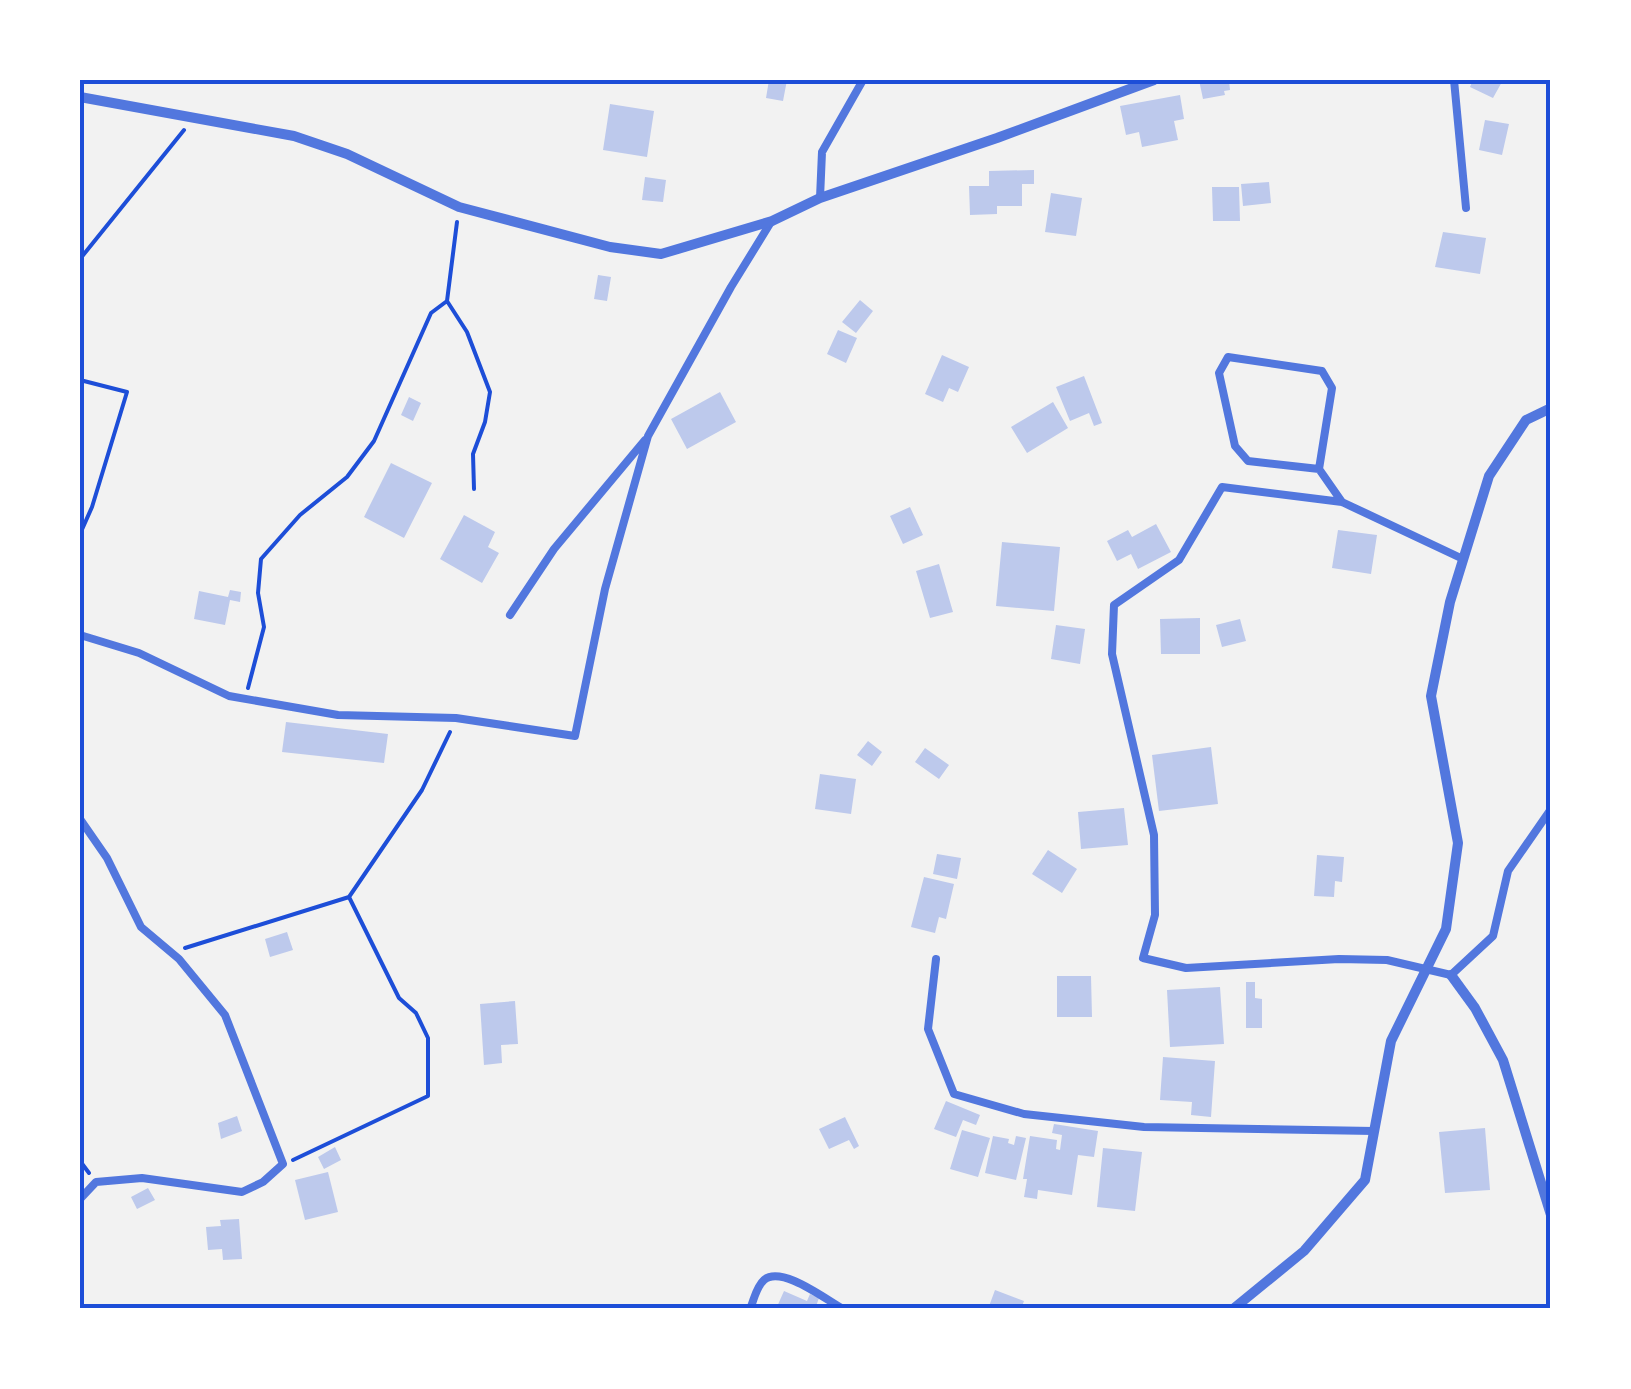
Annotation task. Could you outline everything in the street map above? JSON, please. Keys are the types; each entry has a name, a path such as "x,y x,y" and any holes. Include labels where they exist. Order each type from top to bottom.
{"street":[{"path":"820,198 822,152 863,80"},
{"path":"80,97 294,136 347,154 459,207 610,247 660,254 772,222 820,198 1154,80"},
{"path":"1454,80 1466,208"},
{"path":"510,615 554,549 648,436 772,222"},
{"path":"1319,470 1248,461 1234,446 1218,372 1228,356 1322,371 1332,388 1319,470 1342,502"},
{"path":"1232,1309 1304,1251 1365,1180 1391,1040 1446,929 1458,843 1430,696 1450,602 1489,476 1526,420 1551,408"},
{"path":"80,635 139,654 229,696 338,715 456,718 575,736 605,589 648,436"},
{"path":"1463,560 1342,502 1222,487 1179,560 1114,606 1112,654 1154,835 1154,916 1142,958 1186,968 1388,960 1452,974 1502,1060 1551,1215"},
{"path":"1452,974 1493,936 1508,871 1551,809"},
{"path":"80,819 107,858 141,928 171,952 226,1015 283,1164 263,1182 242,1192 142,1178 96,1182 80,1199"},
{"path":"936,959 928,1029 954,1094 1024,1114 1144,1127 1374,1131"},
{"path":"750,1309 760,1285 768,1276 781,1274 843,1309"}],"path":[{"path":"80,259 194,118"},
{"path":"459,207 447,301 467,332 490,392 485,422 473,454 474,489"},
{"path":"246,698 264,627 258,593 261,559 300,515 347,478 374,441 431,313 447,301"},
{"path":"80,380 128,392 80,534"},
{"path":"171,952 349,897 422,790 456,718"},
{"path":"283,1164 428,1096 428,1038 416,1013 399,998 349,897"}],"building":[{"path":"769,80 787,80 783,101 766,98"},
{"path":"1199,80 1229,80 1230,90 1224,91 1225,95 1203,99"},
{"path":"1473,80 1503,80 1493,98 1470,87"},
{"path":"1180,95 1184,119 1174,121 1178,140 1142,147 1139,132 1126,135 1120,106"},
{"path":"610,104 654,111 647,157 603,150"},
{"path":"1485,120 1509,124 1502,155 1479,150"},
{"path":"1034,170 1034,184 1022,184 1022,206 997,206 997,214 970,215 969,186 989,186 989,171"},
{"path":"645,177 666,180 663,202 642,200"},
{"path":"1269,182 1271,203 1243,206 1241,184"},
{"path":"1212,187 1239,187 1240,221 1213,221"},
{"path":"1051,193 1082,198 1076,236 1045,232"},
{"path":"1443,232 1486,238 1480,274 1435,267"},
{"path":"598,275 611,277 607,301 594,299"},
{"path":"860,300 873,311 856,333 842,322"},
{"path":"838,330 857,338 846,363 827,354"},
{"path":"942,355 969,367 958,392 949,388 943,402 925,394"},
{"path":"1084,376 1102,423 1094,426 1089,413 1070,421 1056,387"},
{"path":"720,392 736,422 687,449 671,419"},
{"path":"409,397 421,403 413,421 401,415"},
{"path":"1053,402 1068,428 1027,453 1011,427"},
{"path":"391,463 432,483 404,538 364,517"},
{"path":"910,507 923,535 903,544 890,516"},
{"path":"464,515 495,532 488,547 499,553 482,583 440,559"},
{"path":"1156,524 1171,552 1138,569 1131,554 1117,561 1107,541 1128,530 1132,537"},
{"path":"1338,530 1377,535 1371,574 1332,568"},
{"path":"1002,542 1060,547 1054,611 996,606"},
{"path":"939,564 953,612 930,618 916,571"},
{"path":"230,590 241,592 240,602 230,600 225,625 194,619 199,591 228,597"},
{"path":"1200,618 1200,654 1161,654 1160,619"},
{"path":"1240,619 1246,641 1222,647 1216,625"},
{"path":"1056,625 1085,629 1080,664 1051,659"},
{"path":"286,722 388,734 384,763 282,752"},
{"path":"868,741 882,752 872,766 857,755"},
{"path":"1211,747 1218,804 1159,811 1152,755"},
{"path":"925,748 949,765 939,779 915,762"},
{"path":"820,774 856,779 851,814 815,809"},
{"path":"1124,808 1128,845 1081,849 1078,812"},
{"path":"1048,850 1077,869 1062,893 1032,874"},
{"path":"937,854 961,858 957,879 933,874"},
{"path":"1317,855 1344,857 1342,882 1335,881 1334,897 1314,896"},
{"path":"924,877 954,884 946,919 939,917 935,933 911,927"},
{"path":"287,932 293,950 270,957 265,939"},
{"path":"1057,976 1091,976 1092,1017 1057,1017"},
{"path":"1246,982 1255,982 1255,998 1262,999 1262,1028 1246,1028"},
{"path":"1220,987 1224,1044 1170,1047 1167,990"},
{"path":"515,1001 518,1044 501,1045 502,1063 484,1065 480,1004"},
{"path":"1163,1057 1215,1061 1211,1117 1191,1115 1192,1102 1160,1100"},
{"path":"946,1101 980,1115 976,1125 963,1120 956,1137 934,1129"},
{"path":"237,1116 242,1131 221,1139 218,1123"},
{"path":"845,1117 859,1146 854,1149 849,1140 829,1149 819,1129"},
{"path":"1054,1124 1098,1131 1094,1157 1078,1155 1072,1195 1038,1190 1037,1199 1024,1197 1030,1136 1057,1140 1056,1149 1060,1150 1062,1135 1052,1133"},
{"path":"1485,1128 1490,1190 1445,1193 1439,1132"},
{"path":"962,1130 990,1138 978,1177 950,1169"},
{"path":"993,1136 1009,1139 1008,1143 1014,1145 1016,1136 1026,1138 1016,1180 985,1173"},
{"path":"335,1147 341,1160 324,1169 318,1157"},
{"path":"1103,1148 1142,1152 1135,1211 1097,1207"},
{"path":"328,1172 338,1212 305,1220 295,1180"},
{"path":"148,1188 155,1200 137,1209 131,1197"},
{"path":"239,1219 242,1259 223,1260 222,1249 208,1250 206,1227 221,1226 220,1220"},
{"path":"995,1290 1024,1301 1021,1309 988,1309"},
{"path":"784,1291 807,1301 810,1294 819,1298 815,1309 776,1309"}]}
